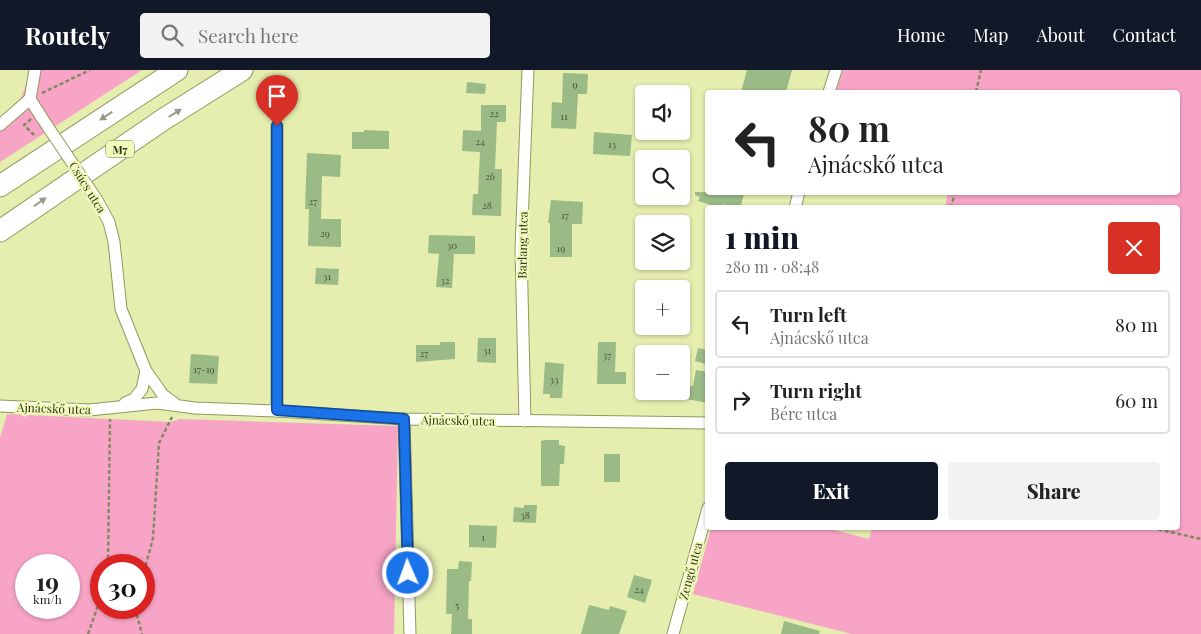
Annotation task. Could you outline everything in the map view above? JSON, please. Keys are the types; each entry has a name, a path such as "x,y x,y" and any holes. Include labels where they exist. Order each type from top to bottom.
{"highway":[{"path":"0,186 176,70"},
{"name":"M7","path":"0,231 91,168 242,70"}],"street":[{"path":"0,125 30,99 34,70"},
{"name":"Barlang utca","path":"525,421 521,249 528,70"},
{"path":"830,90 836,70"},
{"name":"Csúcs utca","path":"30,99 37,118 97,200 109,222 114,242 121,308 146,370 163,395 178,405"},
{"path":"277,126 277,410"},
{"path":"122,405 134,399 142,389 146,370"},
{"name":"Ajnácskő utca","path":"0,406 69,410 110,408 158,402 195,408 277,410 404,419 705,423"},
{"path":"404,419 410,634"},
{"name":"Zengő utca","path":"674,634 705,519"}],"path":[{"path":"30,99 90,70"},
{"path":"976,90 981,70"},
{"path":"34,135 24,125 37,118"},
{"path":"149,554 153,538 159,443 178,405"},
{"path":"108,554 110,408"},
{"path":"1161,530 1201,539"},
{"path":"88,634 94,619"},
{"path":"138,619 142,634"}],"shaded area":[{"path":"32,70 142,70 0,162 0,118 21,98"},
{"path":"843,70 1201,70 1201,634 852,634 693,594 710,530 835,530 869,539 871,530 1180,530 1180,205 945,205 948,195 1180,195 1180,90 837,90"},
{"path":"7,414 171,422 180,419 398,426 394,634 0,634 0,438"}],"building":[{"path":"747,70 792,70 787,90 742,90"},
{"path":"563,73 588,74 587,94 578,94 576,129 551,128 552,102 562,103"},
{"path":"467,82 486,84 485,94 466,93"},
{"path":"481,105 506,105 506,122 497,122 495,169 502,169 501,216 472,215 473,194 478,194 480,152 462,151 463,130 481,131"},
{"path":"364,130 389,131 389,149 352,149 352,132 364,132"},
{"path":"594,132 632,135 630,156 593,154"},
{"path":"307,153 341,155 340,177 322,176 321,219 341,219 341,247 308,246 309,209 305,209"},
{"path":"695,192 705,192 705,195 744,195 741,205 711,205 698,201 700,197 695,195"},
{"path":"551,200 583,202 582,224 572,224 572,257 550,257 550,223 548,223"},
{"path":"429,235 475,236 475,254 454,254 452,288 436,287 439,254 428,253"},
{"path":"316,268 339,269 338,285 315,284"},
{"path":"478,338 496,338 496,363 477,362"},
{"path":"440,342 455,342 455,359 416,362 416,345 440,345"},
{"path":"598,342 616,342 615,372 626,372 626,384 597,384"},
{"path":"698,348 705,349 705,364 695,361"},
{"path":"191,354 219,356 217,384 189,383"},
{"path":"545,362 564,364 562,398 550,398 550,394 543,394"},
{"path":"696,370 705,372 705,402 690,400 690,386 693,386"},
{"path":"559,440 559,445 565,446 564,464 560,464 559,486 541,486 541,441"},
{"path":"604,454 620,454 620,482 604,482"},
{"path":"524,505 537,505 536,523 513,522 514,507 524,508"},
{"path":"469,525 497,526 496,548 469,547"},
{"path":"459,561 472,562 471,581 469,581 468,619 472,619 472,634 451,634 452,614 446,614 447,569 458,569"},
{"path":"634,575 652,580 645,603 627,597"},
{"path":"589,605 609,610 610,606 627,611 619,634 581,634"},
{"path":"784,621 820,631 819,634 781,634"}],"route":[{"path":"277,126 277,410 404,419 408,573"}]}
